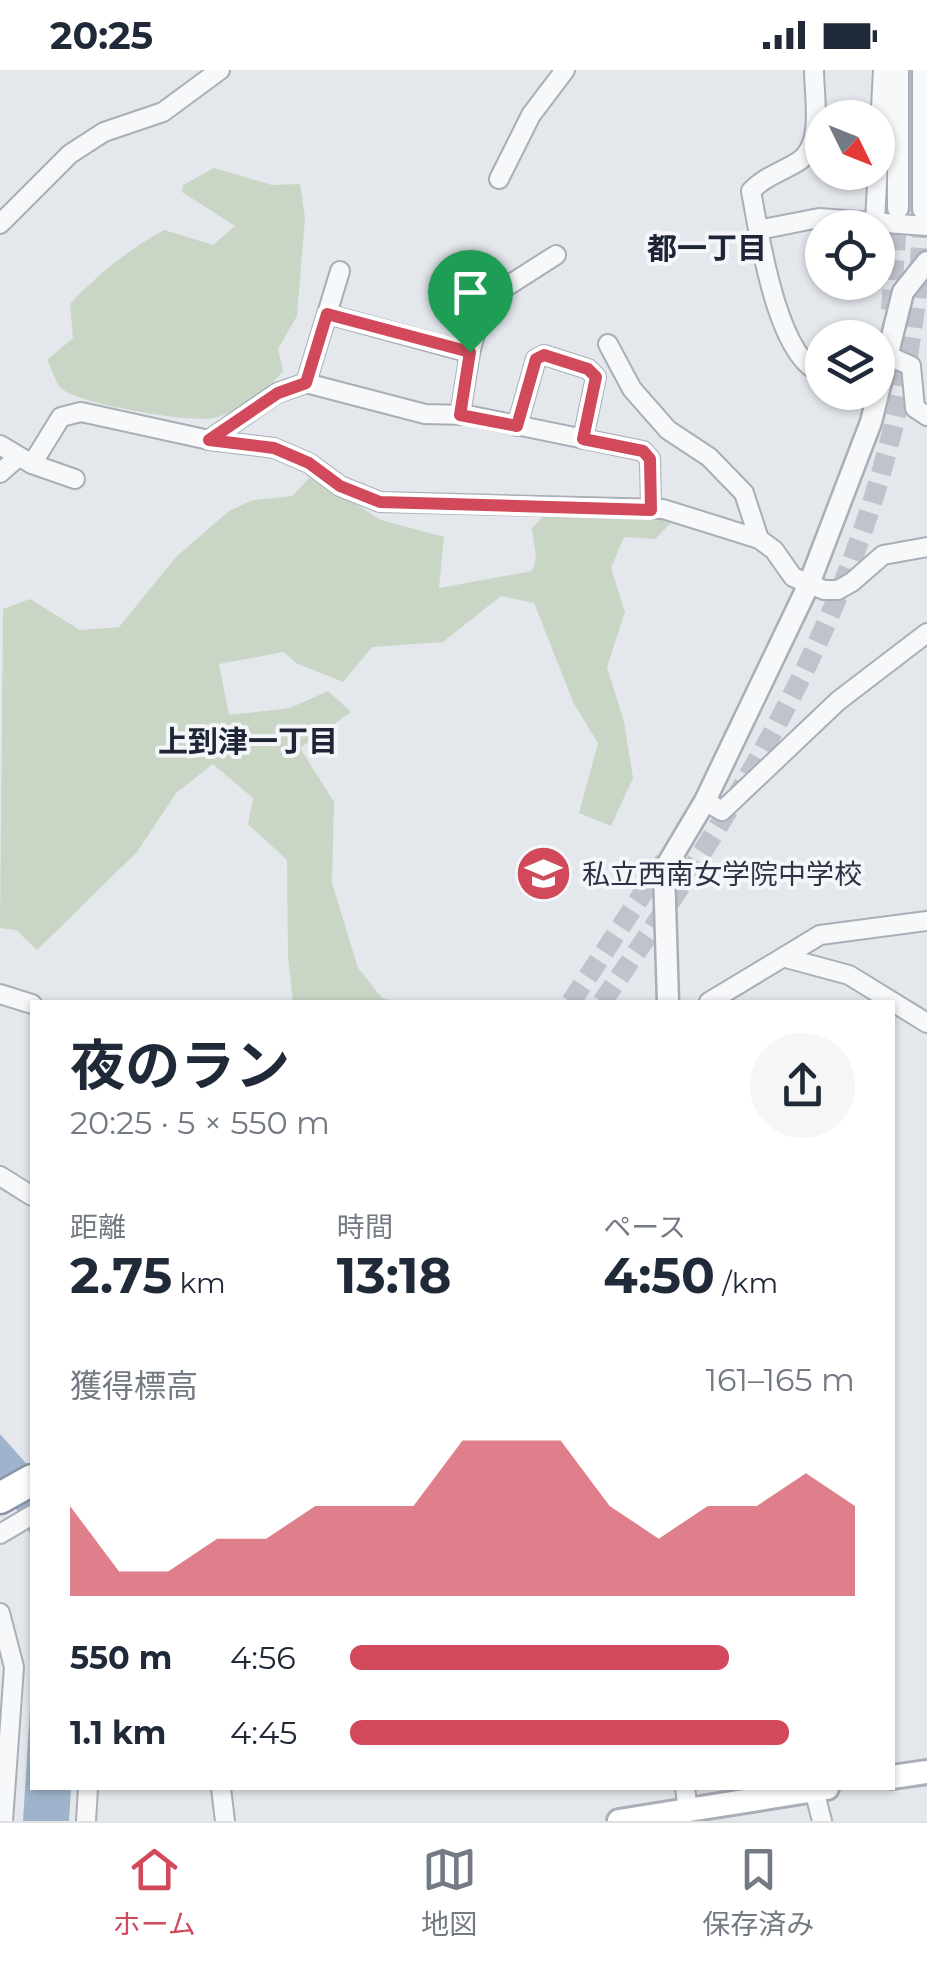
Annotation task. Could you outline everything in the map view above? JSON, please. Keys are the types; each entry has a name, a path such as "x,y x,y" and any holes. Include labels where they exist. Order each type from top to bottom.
{"highway":[{"path":"0,1498 30,1481"},
{"path":"0,1515 30,1499"}],"main road":[{"path":"895,1777 927,1772"},
{"path":"619,1821 686,1799 807,1790"}],"street":[{"path":"0,224 70,154 104,132 163,112 220,70"},
{"path":"499,179 531,115 565,70"},
{"path":"805,361 768,288 751,191 762,180 802,160 814,143 814,70"},
{"path":"876,210 882,70"},
{"path":"898,70 898,208"},
{"path":"895,220 925,217 923,70"},
{"path":"758,230 805,221"},
{"path":"460,415 470,352 484,301 556,254"},
{"path":"895,320 903,292 927,262"},
{"path":"306,383 340,271"},
{"path":"327,314 470,352"},
{"path":"608,344 632,389 668,430 710,457 744,493 760,539"},
{"path":"517,426 536,359 544,355 588,369 596,377 583,439"},
{"path":"895,361 911,366 915,408 927,416"},
{"path":"209,440 278,393 306,383 424,414 460,415 643,451 650,459 651,510"},
{"path":"668,1000 664,870 706,801 809,584 873,410"},
{"path":"0,473 24,461 61,417 81,412 209,440 274,448 309,463 340,486 380,502 663,509 760,539 774,550 792,577 824,590 838,590 883,556 927,547"},
{"path":"0,445 24,461 75,479"},
{"path":"706,801 722,811 838,701 927,633"},
{"path":"711,1000 820,935 927,921"},
{"path":"786,958 849,975 890,1000"},
{"path":"895,1003 927,1022"},
{"path":"0,1176 30,1195"},
{"path":"0,1482 30,1466"},
{"path":"0,1534 30,1516"},
{"path":"0,1612 7,1664 3,1821"},
{"path":"86,1821 88,1790"},
{"path":"220,1790 225,1821"},
{"path":"820,1790 822,1821"}],"green space":[{"path":"214,168 272,185 300,184 305,218 297,316 278,349 283,371 231,412 201,419 134,411 88,400 61,388 47,360 73,338 70,304 91,283 164,230 213,245 235,226 182,192 183,185"},
{"path":"311,476 381,520 444,537 439,588 532,571 536,558 532,528 544,515 650,515 671,523 655,539 624,537 611,568 625,612 607,667 624,722 633,778 611,826 579,813 598,743 574,704 534,603 501,596 443,642 372,647 343,682 296,663 284,652 219,664 229,715 290,708 328,691 351,712 300,748 334,802 332,883 358,968 382,998 389,1000 293,1000 288,957 287,860 248,824 253,798 213,764 176,793 137,852 37,950 16,930 0,928 3,609 30,599 80,630 119,627 176,557 229,511 253,500 292,496"}],"water":[{"path":"0,1434 30,1468 30,1533 0,1480"},
{"path":"30,1708 30,1790 71,1790 69,1821 23,1821"}],"tunnel":[{"path":"891,310 898,208"},
{"path":"603,1000 724,817 777,725 823,630 862,533 892,431 913,324 923,211"},
{"path":"572,1000 669,854"}],"place":[{"name":"私立西南女学院中学校","path":"543,874"}],"district":[{"name":"都一丁目","path":"707,249"},
{"name":"上到津一丁目","path":"248,742"}],"route":[{"path":"327,314 470,352 460,415 517,426 536,359 544,355 588,369 596,377 583,439 643,451 650,459 651,510 411,506 380,502 340,486 309,463 274,448 209,440 278,393 306,383 327,314"}]}
